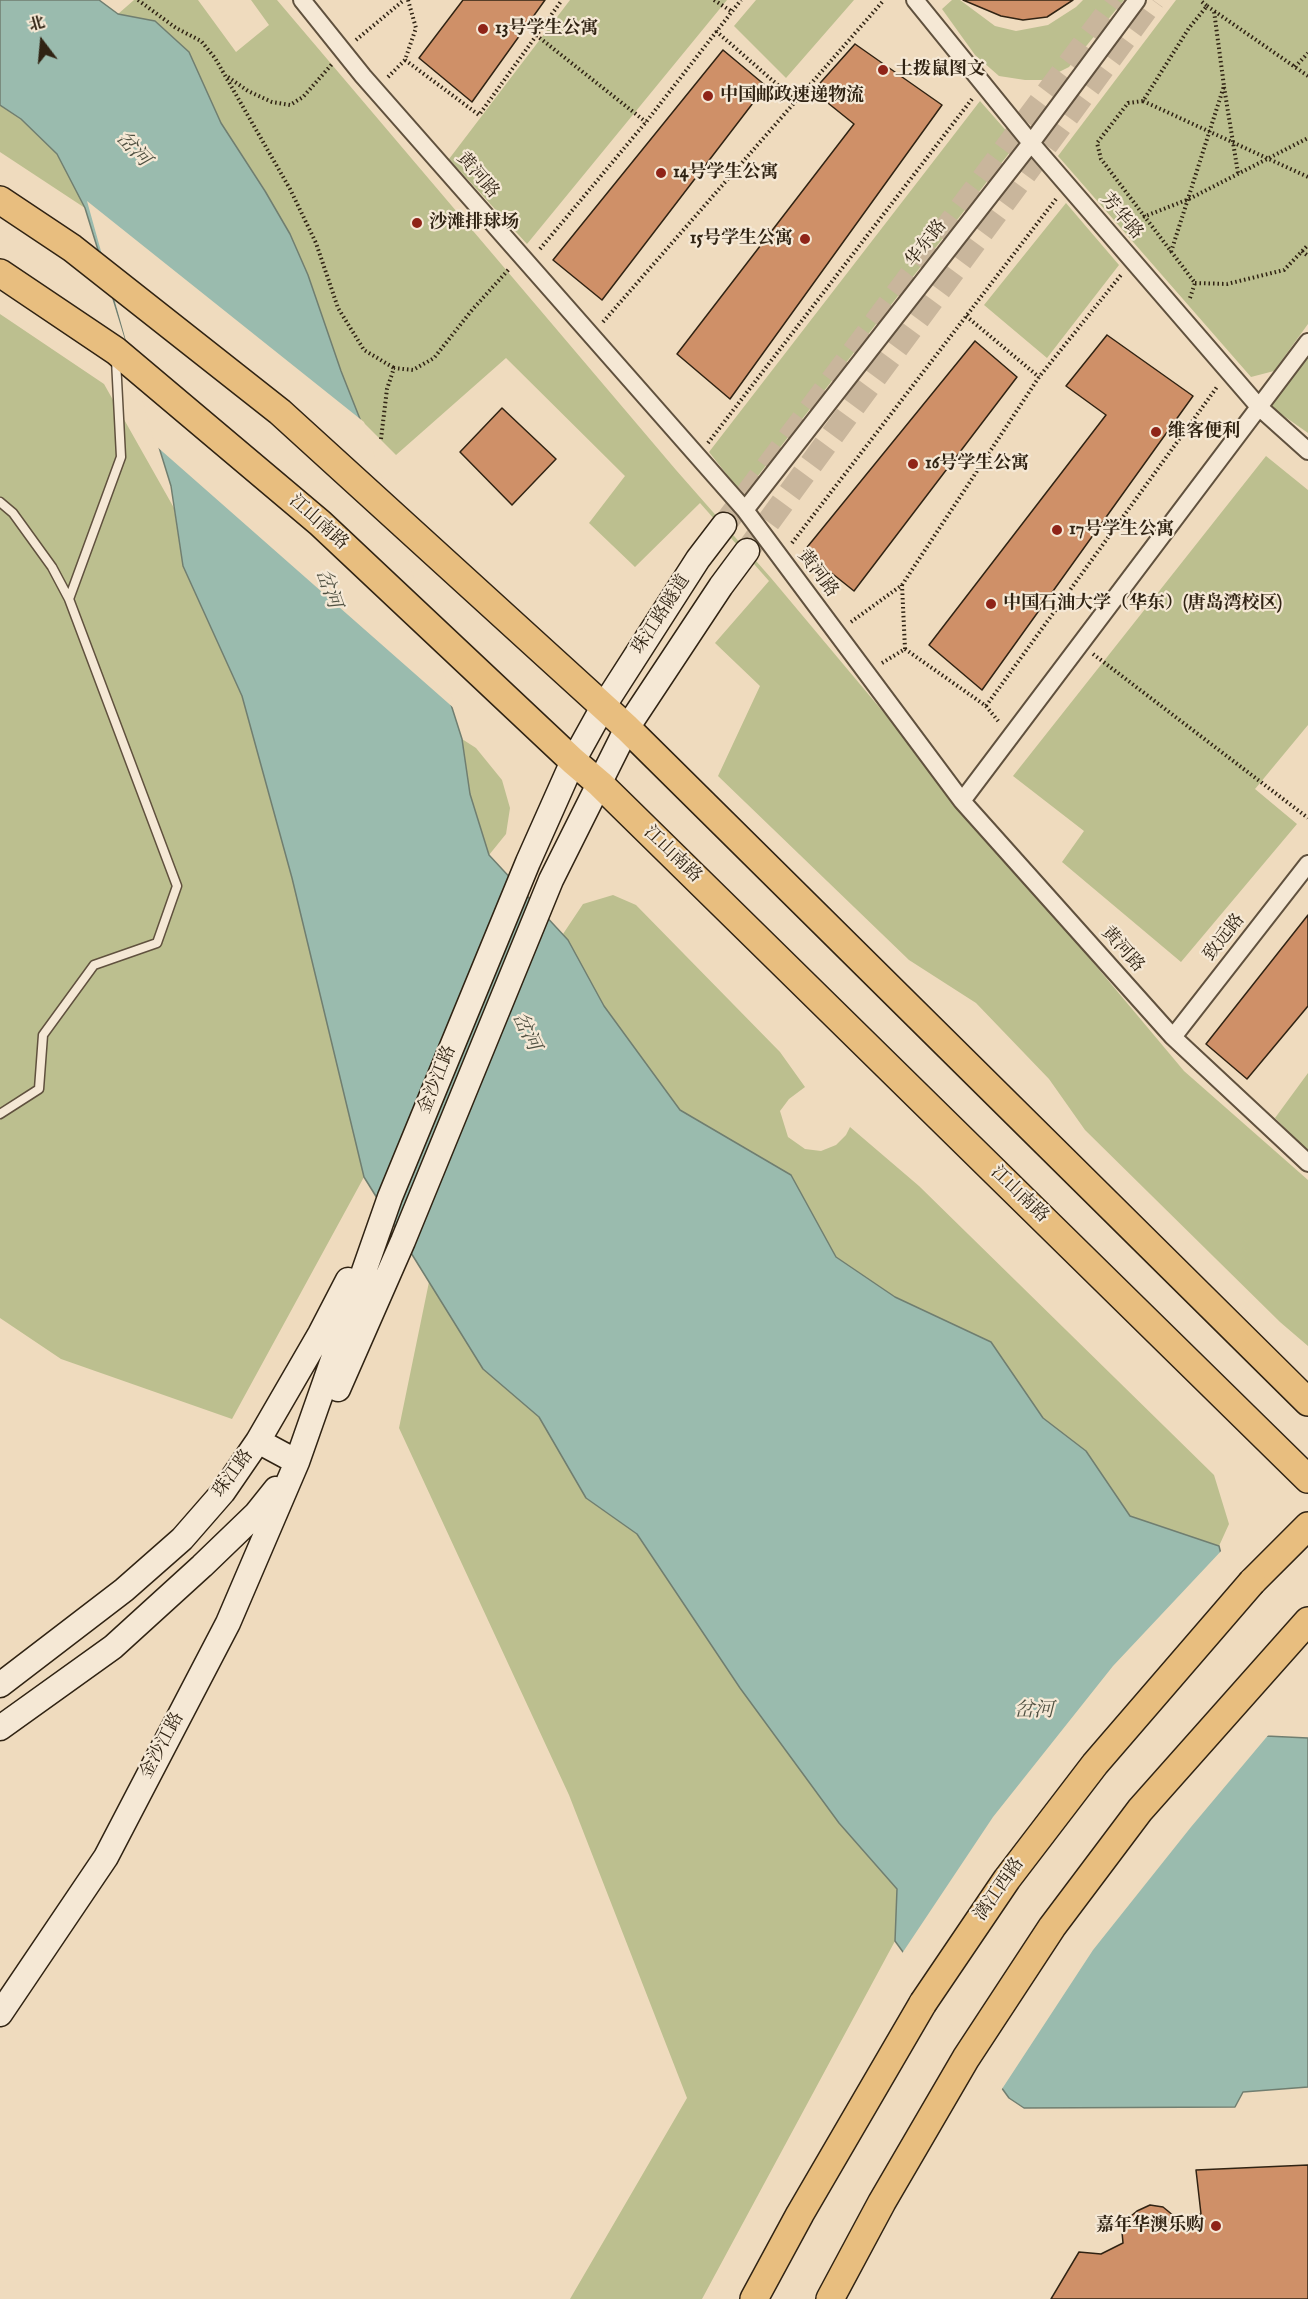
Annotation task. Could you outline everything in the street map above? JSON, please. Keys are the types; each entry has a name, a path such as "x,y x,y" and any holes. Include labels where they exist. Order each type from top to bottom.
{"main road":[{"path":"0,200 72,248 280,412 627,728 1308,1402"},
{"name":"江山南路","path":"0,273 120,355 320,522 600,784 1308,1479"},
{"name":"珠江路隧道","path":"603,707 698,560 724,525"},
{"name":"珠江路隧道","path":"627,728 747,550"},
{"name":"金沙江路","path":"0,2014 106,1857 228,1623 297,1462 390,1197 528,862 573,761 603,707"},
{"name":"金沙江路","path":"297,1462 320,1430 403,1240 550,880 627,728"},
{"name":"珠江路","path":"0,1685 124,1590 182,1539 223,1492 258,1441 321,1334 390,1197"},
{"path":"0,1728 24,1713 121,1640 256,1514 297,1462 258,1441"},
{"name":"漓江西路","path":"754,2299 800,2214 923,2003 1007,1879 1095,1764 1252,1582 1308,1526"},
{"path":"830,2299 882,2202 966,2058 1052,1927 1140,1810 1308,1621"}],"street":[{"name":"黄河路","path":"302,0 375,90 745,510 962,801 1173,1036 1308,1163"},
{"name":"芳华路","path":"915,0 1031,143 1228,372 1260,408 1308,451"},
{"name":"华东路","path":"745,510 1031,143 1137,0"},
{"path":"962,801 1308,342"},
{"name":"致远路","path":"1173,1036 1308,864"}],"lane":[{"path":"69,599 121,457 120,355"},
{"path":"0,502 13,513 52,567 69,599 177,886 157,944 94,965 44,1035 39,1089 0,1114"}],"path":[{"path":"138,0 176,28 201,41 226,76 290,189 316,243 338,308 364,350 394,368 413,370 434,358 472,309 524,260 646,122 741,0"},
{"path":"226,76 264,99 290,105 303,97 343,51 406,0 416,28 405,60 375,90"},
{"path":"405,60 478,115 562,0"},
{"path":"714,0 731,11"},
{"path":"591,336 884,0"},
{"path":"1200,0 1308,76"},
{"path":"1143,101 1189,28 1207,6"},
{"path":"1214,11 1238,173"},
{"path":"716,31 796,101"},
{"path":"536,35 646,122"},
{"path":"1295,67 1308,53"},
{"path":"697,456 983,84"},
{"path":"1171,253 1224,86"},
{"path":"1308,177 1143,101 1128,104 1097,143 1101,159 1195,283 1227,284 1284,270 1308,245"},
{"path":"1143,217 1188,199 1308,138"},
{"path":"780,558 1067,184"},
{"path":"1302,251 1308,256"},
{"path":"836,633 902,585 1039,377 1132,260"},
{"path":"1183,319 1195,283"},
{"path":"966,316 1039,377"},
{"path":"381,439 387,389 394,368"},
{"path":"987,706 1228,372"},
{"path":"902,585 905,650"},
{"path":"1080,645 1308,818"},
{"path":"905,650 987,706 1010,738"},
{"path":"866,673 905,650"}],"green space":[{"path":"134,0 198,0 236,52 269,25 251,0 277,0 676,470 771,578 1184,1071 1308,1180 1308,1346 1280,1322 1085,1130 1049,1079 976,1003 909,960 718,776 760,686 715,643 769,581 700,503 635,567 589,523 625,476 506,358 396,455 360,419 265,190 221,123 189,52 118,14"},
{"path":"570,0 727,0 527,244 449,159"},
{"path":"756,0 854,0 786,78 734,26"},
{"path":"952,0 960,0 995,26 1016,31 1048,25 1083,0 1124,0 1069,67 1043,80 1025,80 999,76 975,55 942,9"},
{"path":"1176,0 1308,0 1308,324 1274,371 1251,377 1058,156"},
{"path":"980,101 1017,143 743,495 709,452"},
{"path":"0,105 21,118 57,154 85,208 0,152"},
{"path":"1066,203 1119,265 1047,358 984,305"},
{"path":"0,314 104,384 174,508 183,566 242,696 292,878 364,1177 232,1419 61,1359 0,1318"},
{"path":"1308,353 1308,433 1271,407"},
{"path":"1266,456 1308,490 1308,725 1255,789 1297,824 1181,962 1062,862 1084,831 1013,776"},
{"path":"462,739 476,748 502,780 510,808 506,834 489,855 470,794"},
{"path":"613,895 636,905 780,1052 805,1087 789,1099 780,1111 788,1137 805,1149 821,1151 836,1145 850,1127 919,1186 1214,1475 1229,1524 1219,1546 1130,1516 1086,1451 1043,1418 991,1342 895,1297 836,1257 791,1175 680,1110 604,1006 563,934 583,904"},
{"path":"1308,1073 1308,1151 1275,1118"},
{"path":"429,1282 483,1369 539,1417 586,1498 637,1534 740,1688 839,1823 897,1889 895,1941 702,2299 570,2299 687,2098 569,1795 399,1428"}],"water":[{"name":"岔河","path":"0,0 99,0 118,14 155,21 189,52 221,123 290,234 308,275 360,419 462,739 470,794 489,855 568,940 604,1006 680,1110 791,1175 836,1257 895,1297 991,1342 1043,1418 1086,1451 1130,1516 1219,1546 1266,1736 1308,1738 1308,2087 1243,2092 1235,2107 1024,2108 1009,2098 895,1941 897,1889 839,1823 740,1688 637,1534 586,1498 539,1417 483,1369 364,1177 292,878 242,696 183,566 171,486 85,208 57,154 21,119 0,105"}],"pier":[{"path":"87,201 364,422 456,710 155,445"},
{"path":"1223,1549 1268,1733 1270,1733 1191,1827 1093,1950 1000,2092 901,1955 993,1817 1113,1666"}],"building":[{"name":"13号学生公寓","path":"463,0 545,0 472,102 419,58"},
{"path":"963,0 1073,0 1047,17 1023,20 1001,16"},
{"name":"15号学生公寓","path":"855,44 942,105 730,399 677,354 854,124 813,91"},
{"name":"14号学生公寓","path":"723,50 766,86 602,300 553,260"},
{"name":"17号学生公寓","path":"1107,335 1193,396 982,690 929,645 1106,415 1066,386"},
{"name":"16号学生公寓","path":"975,341 1017,377 854,591 804,551"},
{"path":"502,408 556,459 512,505 460,452"},
{"path":"1308,915 1308,1006 1247,1079 1206,1044"},
{"name":"嘉年华澳乐购","path":"1308,2165 1308,2299 1051,2299 1079,2252 1101,2254 1123,2243 1122,2232 1125,2221 1137,2211 1150,2205 1163,2207 1180,2221 1201,2214 1196,2170"}],"tunnel":[{"path":"724,525 1117,0"},
{"path":"747,551 1153,0"}],"place":[{"name":"13号学生公寓","path":"483,29"},
{"name":"土拨鼠图文","path":"883,70"},
{"name":"中国邮政速递物流","path":"708,96"},
{"name":"14号学生公寓","path":"661,173"},
{"name":"沙滩排球场","path":"417,223"},
{"name":"15号学生公寓","path":"805,239"},
{"name":"维客便利","path":"1156,432"},
{"name":"16号学生公寓","path":"913,464"},
{"name":"17号学生公寓","path":"1057,530"},
{"name":"中国石油大学（华东）(唐岛湾校区)","path":"991,604"},
{"name":"嘉年华澳乐购","path":"1216,2226"}]}
